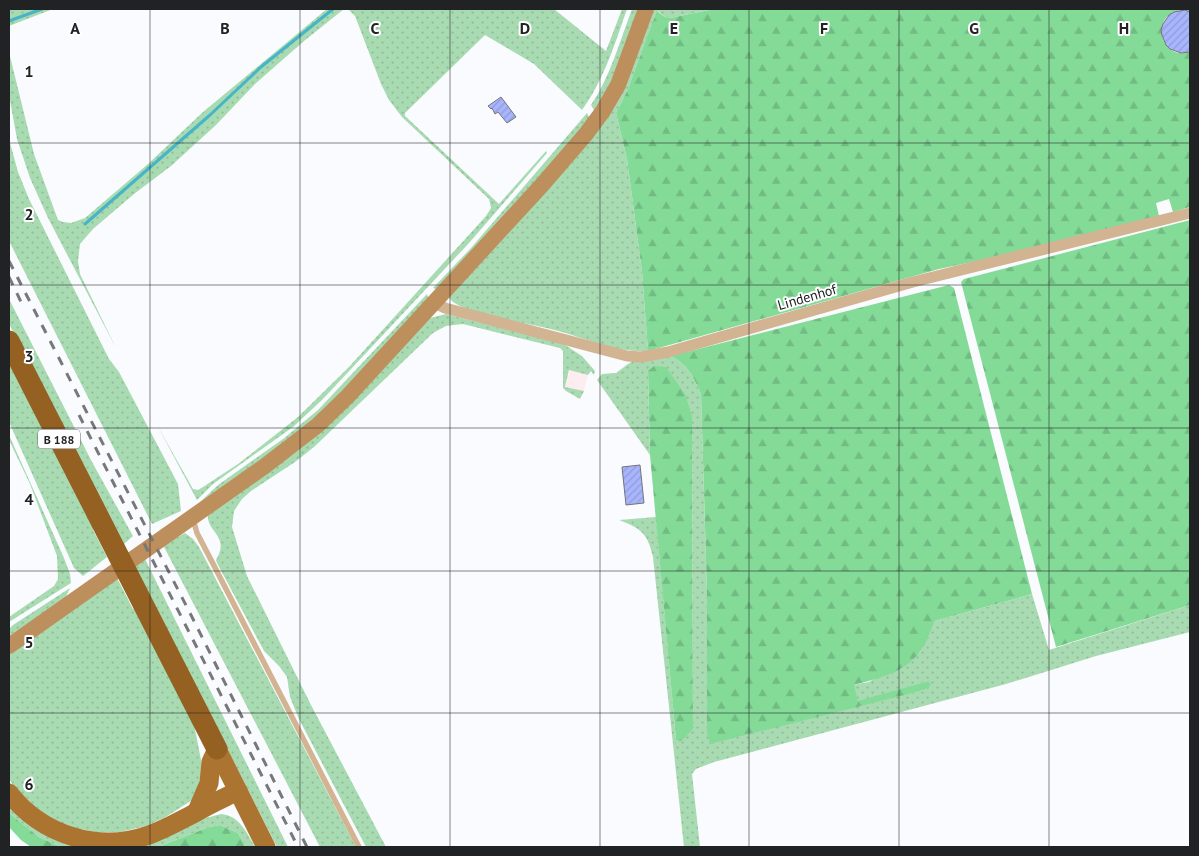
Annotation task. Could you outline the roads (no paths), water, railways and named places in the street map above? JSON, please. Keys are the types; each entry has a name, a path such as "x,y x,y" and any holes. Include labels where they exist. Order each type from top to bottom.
{"highway":[{"name":"B 188","path":"9,341 216,749"}],"main road":[{"path":"9,646 279,456 318,425 348,396 562,163 603,111 618,84 646,9"},
{"path":"197,811 209,783 210,762 216,749"},
{"name":"B 188","path":"216,749 266,847"},
{"path":"9,793 26,811 47,826 71,836 99,842 118,842 139,838 162,830 238,791"}],"street":[{"name":"Lindenhof","path":"434,302 445,308 627,356 641,357 668,352 913,282 1190,213"}],"lane":[{"path":"193,517 197,533 359,847"}],"waterway":[{"path":"9,21 42,9"},
{"path":"85,224 210,115 261,67 333,9"}],"railway":[{"path":"9,261 192,617 307,847"},
{"path":"9,277 23,306"},
{"path":"79,415 298,847"}]}
